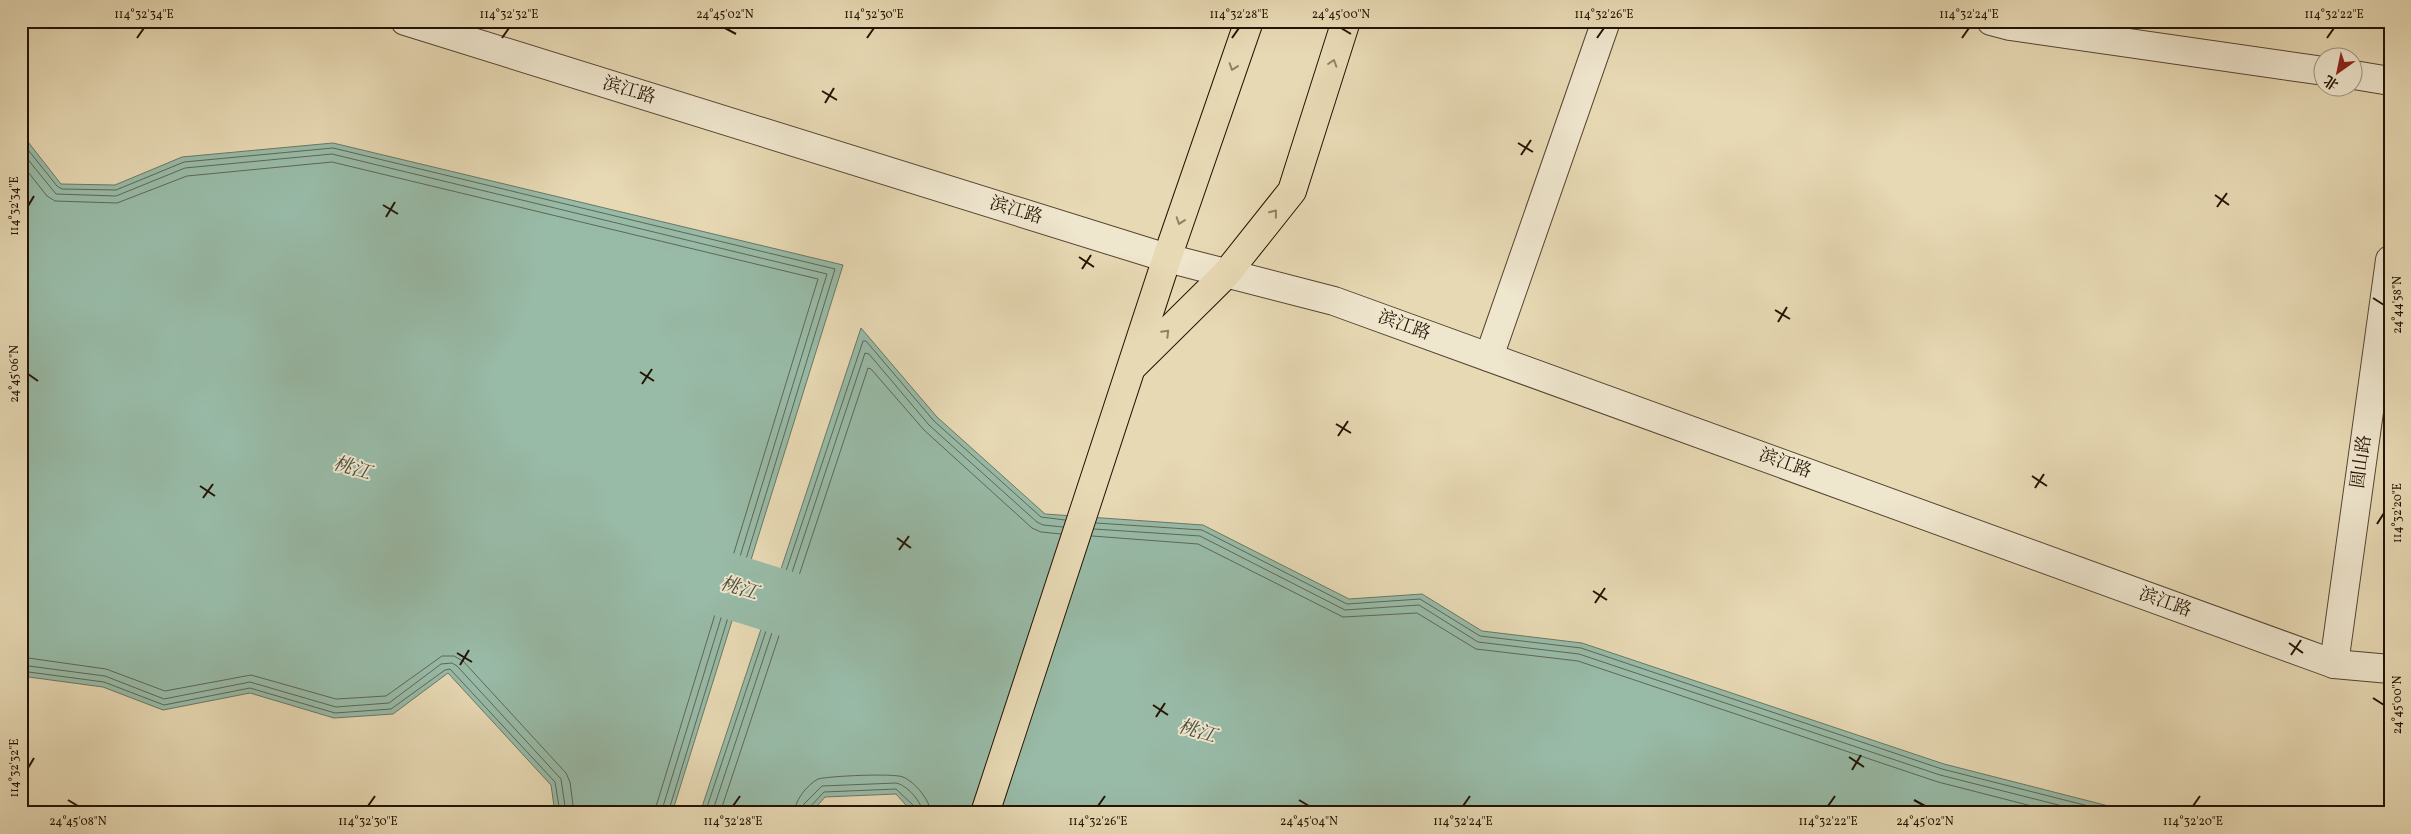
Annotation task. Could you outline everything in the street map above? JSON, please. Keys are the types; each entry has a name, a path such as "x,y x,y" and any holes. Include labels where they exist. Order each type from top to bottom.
{"main road":[{"path":"985,813 1167,258 1249,21"},
{"path":"1132,368 1226,274 1292,191 1346,21"}],"street":[{"name":"滨江路","path":"405,21 1167,258 1334,301 2334,664 2390,669"},
{"path":"1489,357 1606,21"},
{"path":"1991,21 2010,26 2314,70"},
{"path":"2364,77 2390,81"},
{"name":"圆山路","path":"2334,664 2390,260"}],"water":[{"path":"21,133 61,184 115,185 182,157 333,143 843,265 672,813 555,813 551,785 448,673 393,714 334,718 250,693 163,710 103,687 21,676"},
{"path":"861,328 937,417 1045,514 1203,525 1349,599 1422,594 1482,631 1582,643 1944,764 2136,813 913,813 896,794 825,797 811,813 700,813"}],"waterway":[{"name":"桃江","path":"655,563 858,626"}]}
